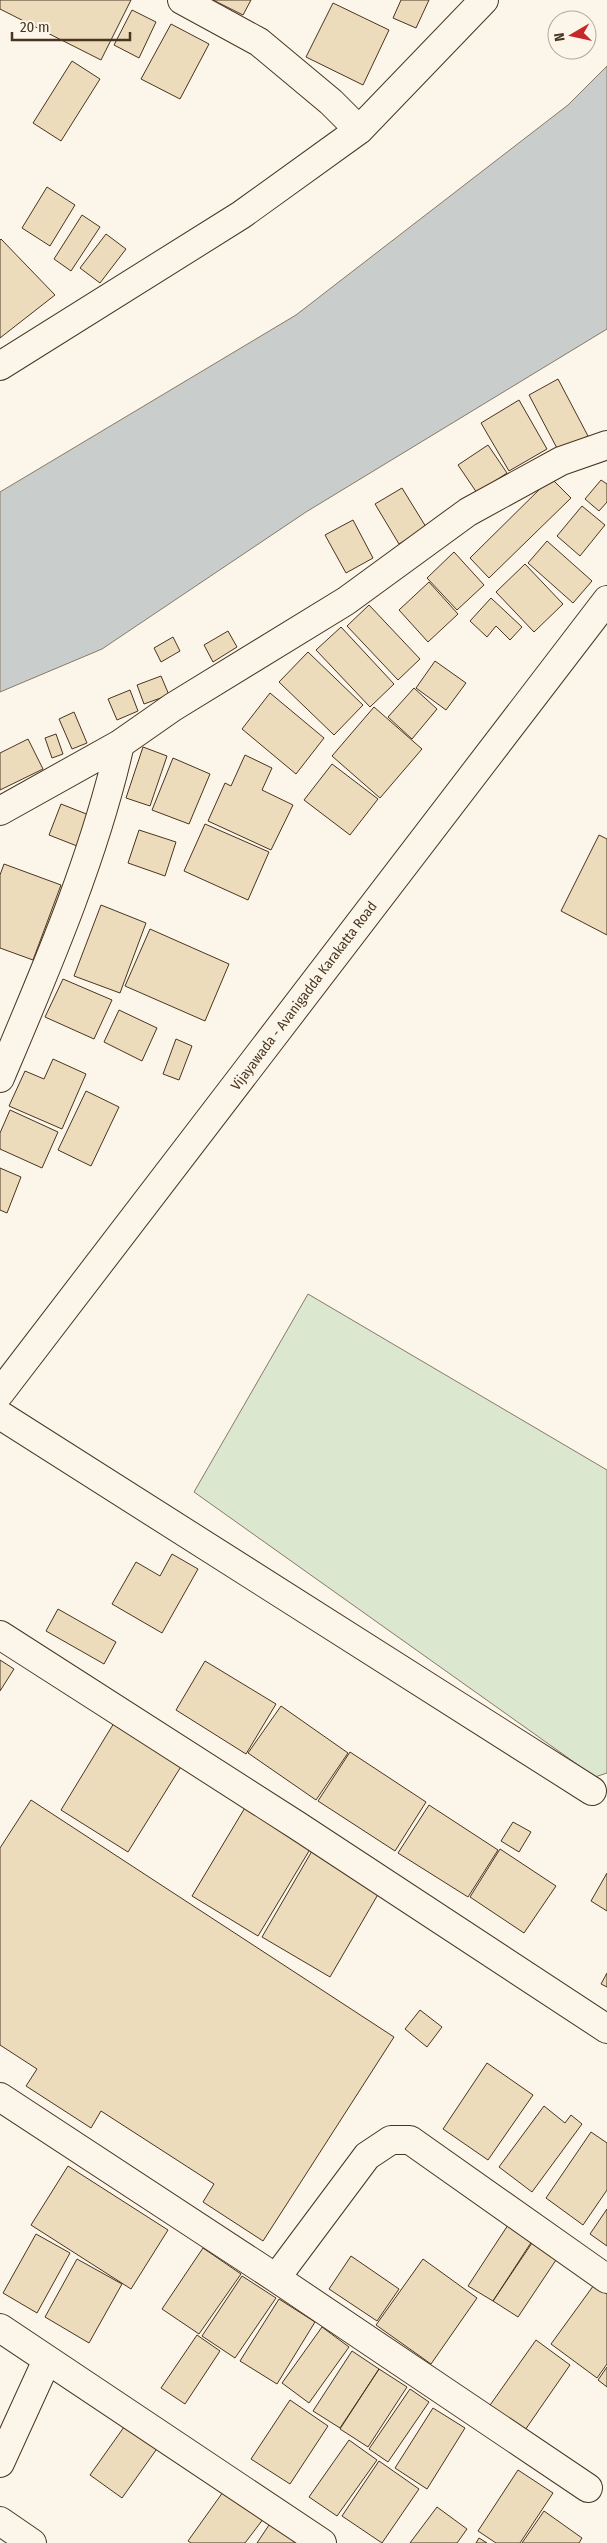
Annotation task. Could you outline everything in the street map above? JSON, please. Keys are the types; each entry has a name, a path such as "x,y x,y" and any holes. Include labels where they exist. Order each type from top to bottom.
{"street":[{"path":"182,0 259,42 331,102 359,130"},
{"path":"0,366 241,215 359,130 484,0"},
{"path":"0,811 120,744 173,707 346,601 468,512 561,460 607,445"},
{"name":"Vijayawada - Avanigadda Karakatta Road","path":"0,1393 607,600"},
{"path":"0,1078 59,939 113,778 120,744"},
{"path":"0,1415 592,1791"},
{"path":"0,1635 298,1826 607,2029"},
{"path":"0,2097 276,2278 588,2488"},
{"path":"276,2278 367,2156 391,2140 410,2140 607,2279"},
{"path":"0,2328 322,2543"},
{"path":"0,2463 47,2360"},
{"path":"0,2521 32,2543"}],"green space":[{"path":"308,1294 607,1470 607,1773 595,1777 194,1492"}],"shaded area":[{"path":"607,66 607,329 306,512 102,649 0,692 0,492 296,315 568,105"}],"building":[{"path":"0,0 131,0 101,60 0,9"},
{"path":"213,0 251,0 243,15"},
{"path":"401,0 429,0 416,28 393,18"},
{"path":"333,3 389,30 363,85 306,57"},
{"path":"132,10 156,22 139,58 114,45"},
{"path":"171,24 209,44 180,99 141,79"},
{"path":"72,61 100,79 61,141 33,123"},
{"path":"47,187 75,205 50,246 22,228"},
{"path":"82,215 100,227 71,271 54,259"},
{"path":"106,234 126,249 100,283 80,268"},
{"path":"0,240 55,295 0,338"},
{"path":"558,379 588,436 559,452 529,395"},
{"path":"519,400 547,449 509,471 481,423"},
{"path":"488,445 507,473 477,493 458,465"},
{"path":"551,478 571,498 489,578 470,558"},
{"path":"601,480 607,484 607,502 599,511 585,499"},
{"path":"402,488 426,527 399,544 375,504"},
{"path":"582,506 605,525 580,556 557,536"},
{"path":"353,520 373,558 346,573 325,535"},
{"path":"547,541 592,581 573,603 528,563"},
{"path":"454,552 484,585 457,610 427,578"},
{"path":"525,564 563,604 534,632 496,592"},
{"path":"429,582 458,614 428,642 399,610"},
{"path":"491,598 522,627 510,640 496,626 487,637 470,621"},
{"path":"369,605 420,659 398,680 347,626"},
{"path":"341,627 394,684 370,707 316,650"},
{"path":"228,631 237,647 213,662 204,645"},
{"path":"173,637 180,651 161,662 154,648"},
{"path":"308,652 363,705 334,735 279,682"},
{"path":"435,661 466,683 446,710 416,688"},
{"path":"161,676 169,695 144,704 137,685"},
{"path":"414,688 437,709 412,739 388,717"},
{"path":"130,690 138,711 117,720 108,699"},
{"path":"270,693 324,738 296,774 242,729"},
{"path":"374,707 422,749 380,798 332,756"},
{"path":"74,712 87,743 72,749 59,719"},
{"path":"56,734 63,754 52,758 45,738"},
{"path":"28,739 43,769 0,790 0,753"},
{"path":"143,747 167,756 150,806 126,798"},
{"path":"245,755 272,768 262,790 293,805 271,850 208,821 225,783 231,786"},
{"path":"173,758 210,774 189,824 152,810"},
{"path":"332,764 378,799 350,835 304,800"},
{"path":"61,804 89,815 77,846 49,835"},
{"path":"205,824 269,852 248,900 184,871"},
{"path":"139,830 176,842 165,876 128,863"},
{"path":"599,835 607,839 607,935 561,911"},
{"path":"4,864 61,885 33,960 0,948 0,875"},
{"path":"101,905 146,923 120,993 74,976"},
{"path":"150,929 229,964 205,1021 125,986"},
{"path":"63,979 112,1000 94,1039 45,1017"},
{"path":"119,1010 157,1028 142,1061 104,1042"},
{"path":"176,1039 192,1046 179,1080 163,1074"},
{"path":"53,1059 86,1074 62,1129 9,1106 25,1071 44,1079"},
{"path":"86,1091 119,1107 91,1166 58,1150"},
{"path":"10,1110 58,1132 42,1168 0,1149 0,1133"},
{"path":"0,1168 21,1177 7,1213 0,1210"},
{"path":"172,1554 198,1569 162,1633 112,1604 136,1562 160,1576"},
{"path":"58,1609 116,1642 104,1664 46,1631"},
{"path":"0,1660 14,1669 0,1691"},
{"path":"205,1661 276,1704 246,1754 176,1710"},
{"path":"281,1706 348,1753 316,1800 248,1753"},
{"path":"114,1723 182,1765 128,1852 61,1810"},
{"path":"350,1752 426,1802 395,1851 318,1801"},
{"path":"31,1800 394,2037 263,2241 203,2202 214,2184 101,2111 91,2128 26,2086 37,2069 0,2045 0,1848"},
{"path":"429,1805 498,1850 468,1897 398,1853"},
{"path":"246,1806 312,1846 258,1936 192,1896"},
{"path":"513,1822 531,1832 519,1852 501,1841"},
{"path":"500,1849 556,1886 524,1933 470,1897"},
{"path":"312,1851 380,1891 330,1977 262,1937"},
{"path":"607,1873 607,1911 591,1901"},
{"path":"607,1973 607,1987 601,1984"},
{"path":"420,2010 442,2027 427,2047 405,2029"},
{"path":"487,2063 533,2095 488,2160 443,2129"},
{"path":"544,2106 565,2123 571,2115 582,2124 532,2192 499,2167"},
{"path":"591,2132 607,2143 607,2190 583,2225 546,2198"},
{"path":"68,2166 168,2230 131,2289 31,2225"},
{"path":"607,2209 607,2246 590,2234"},
{"path":"510,2222 534,2238 493,2301 468,2286"},
{"path":"36,2234 70,2253 37,2313 3,2293"},
{"path":"536,2237 560,2254 518,2317 493,2301"},
{"path":"203,2248 241,2274 199,2334 162,2309"},
{"path":"351,2256 399,2289 377,2321 329,2289"},
{"path":"77,2259 122,2284 89,2343 45,2317"},
{"path":"423,2259 477,2298 431,2364 376,2325"},
{"path":"242,2276 276,2298 235,2358 202,2336"},
{"path":"599,2278 607,2283 607,2364 597,2378 551,2344"},
{"path":"279,2299 315,2322 277,2384 240,2361"},
{"path":"322,2327 349,2347 309,2403 282,2383"},
{"path":"197,2335 220,2351 185,2404 161,2388"},
{"path":"536,2340 570,2365 523,2433 488,2408"},
{"path":"352,2351 379,2369 340,2428 313,2411"},
{"path":"607,2367 607,2387 598,2380"},
{"path":"379,2369 407,2387 368,2447 340,2429"},
{"path":"410,2389 429,2402 388,2462 369,2449"},
{"path":"290,2400 328,2426 290,2484 251,2459"},
{"path":"433,2408 465,2428 427,2489 395,2468"},
{"path":"129,2420 161,2443 122,2498 90,2475"},
{"path":"349,2440 377,2460 337,2516 309,2497"},
{"path":"379,2461 419,2489 382,2543 342,2516"},
{"path":"518,2470 553,2493 520,2543 496,2543 478,2531"},
{"path":"228,2485 267,2514 245,2543 191,2543 188,2541"},
{"path":"437,2507 467,2529 457,2543 410,2543"},
{"path":"544,2511 582,2538 579,2543 522,2543"},
{"path":"271,2522 301,2543 257,2543"},
{"path":"479,2538 487,2543 476,2543"}]}
